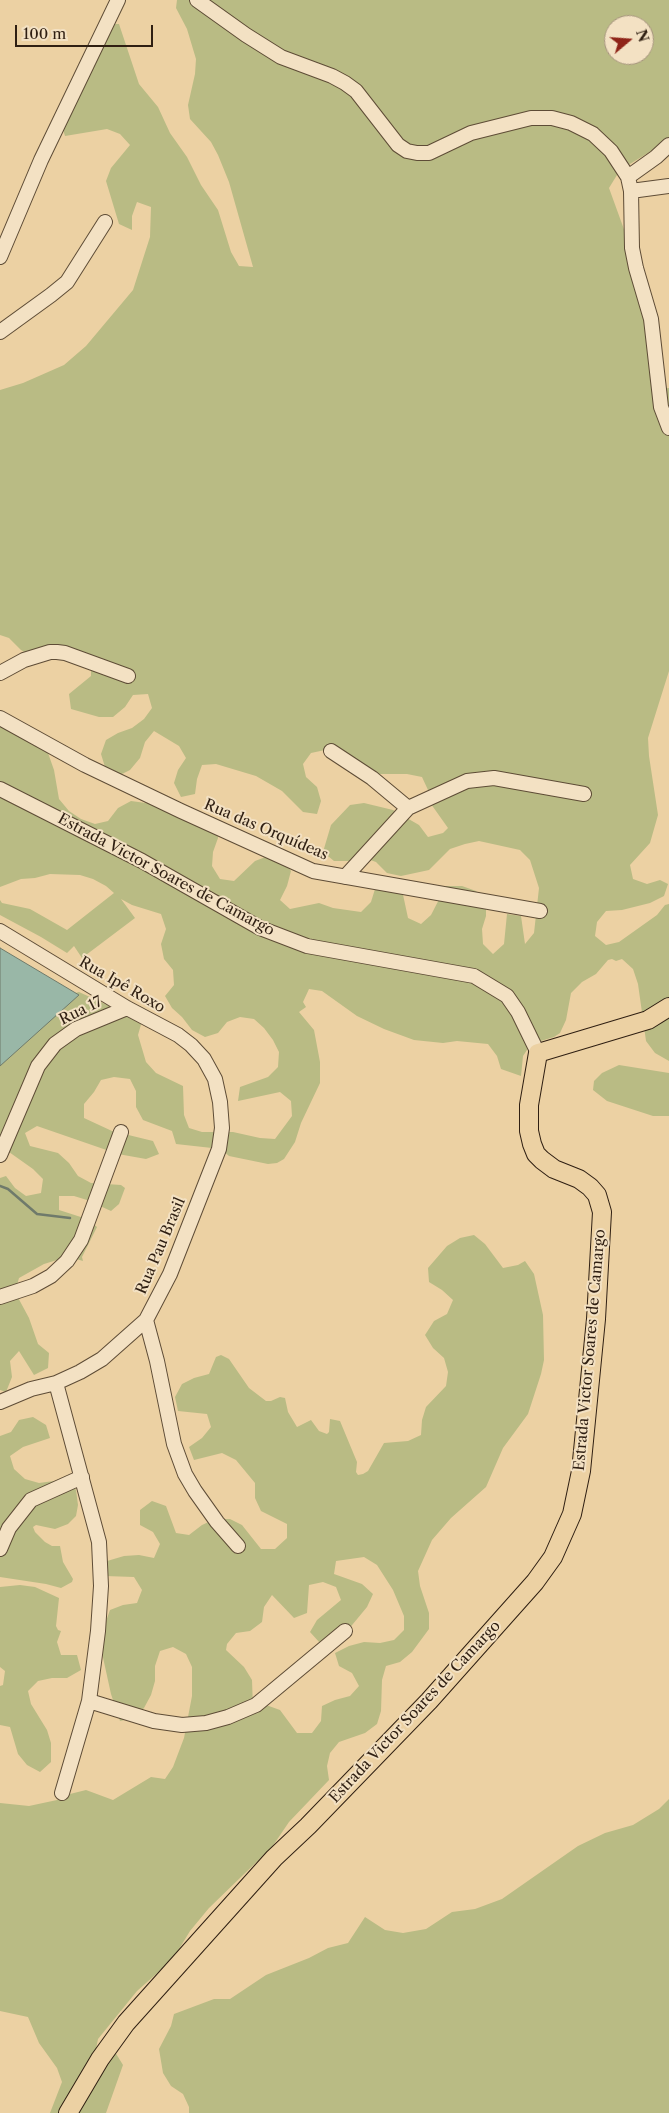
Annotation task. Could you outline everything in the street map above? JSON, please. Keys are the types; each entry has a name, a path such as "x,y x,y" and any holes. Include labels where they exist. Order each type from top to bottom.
{"main road":[{"path":"538,1053 648,1020 669,1007"},
{"name":"Estrada Victor Soares de Camargo","path":"68,2113 100,2059 126,2023 274,1858 308,1826 429,1701 535,1582 554,1557 560,1544 572,1514 580,1471 596,1319 602,1212 600,1202 590,1187 579,1179 554,1169 536,1154 529,1132 529,1105 538,1053"}],"street":[{"path":"0,257 41,160 118,0"},
{"path":"197,0 281,57 332,76 345,83 356,91 398,145 407,150 417,153 429,153 471,133 531,118 552,118 571,123 593,134 611,151 628,177 634,261 650,319 661,407 669,428"},
{"path":"628,177 669,145"},
{"path":"630,192 669,186"},
{"path":"0,332 67,282 105,222"},
{"path":"0,673 24,660 50,652 57,652 65,653 128,676"},
{"name":"Rua das Orquídeas","path":"0,718 85,765 181,812 313,871 540,911"},
{"path":"331,751 372,778 408,808"},
{"path":"345,877 408,808 467,781 478,778 494,778 584,794"},
{"name":"Estrada Victor Soares de Camargo","path":"0,789 142,861 260,928 307,946 474,976 507,996 518,1012 538,1053"},
{"name":"Rua Ipê Roxo","path":"0,931 127,1008 178,1034 204,1059 215,1079"},
{"name":"Rua 17","path":"0,1155 38,1066 55,1044 76,1029 127,1008"},
{"name":"Rua Pau Brasil","path":"0,1402 31,1389 56,1383 102,1359 146,1320 170,1274 219,1149 222,1116 215,1079"},
{"path":"0,1297 33,1286 51,1276 66,1261 81,1240 121,1132"},
{"path":"146,1320 158,1360 174,1444 185,1474 217,1522 238,1546"},
{"path":"56,1383 99,1542 101,1586 98,1631 89,1700 62,1793"},
{"path":"0,1549 9,1528 31,1500 82,1477"},
{"path":"89,1700 154,1721 182,1725 206,1723 228,1717 256,1705 345,1631"}],"green space":[{"path":"177,0 669,0 669,140 630,164 617,175 609,188 638,268 651,361 650,376 659,389 669,388 669,671 648,738 658,815 650,843 630,865 633,879 647,884 660,880 668,884 664,896 650,903 622,910 606,911 597,922 595,936 606,945 619,942 657,915 665,905 669,904 669,1061 655,1053 646,1041 638,984 633,969 622,959 616,961 612,959 608,960 596,974 582,982 571,993 566,1020 560,1033 554,1037 531,1044 523,1056 521,1076 501,1069 497,1056 488,1044 414,1040 384,1029 357,1016 322,991 309,989 303,1002 306,1007 299,1012 314,1030 320,1062 320,1083 301,1123 295,1142 284,1159 277,1163 268,1164 229,1156 221,1149 176,1144 172,1131 143,1120 136,1107 136,1091 130,1079 114,1077 101,1080 84,1104 84,1118 112,1131 153,1141 159,1154 146,1159 118,1154 37,1126 25,1133 30,1146 58,1153 69,1163 78,1176 91,1183 121,1185 125,1188 119,1204 111,1211 74,1196 59,1196 59,1210 87,1219 97,1227 82,1257 83,1261 73,1258 57,1260 44,1264 19,1278 15,1292 29,1318 38,1344 49,1353 48,1368 34,1375 19,1351 10,1361 12,1377 6,1392 0,1390 0,1178 6,1176 15,1188 26,1196 41,1193 43,1179 33,1169 9,1152 0,1150 0,1053 65,996 79,992 142,1021 138,1035 146,1062 156,1073 183,1086 184,1115 189,1128 202,1132 233,1132 275,1139 292,1116 291,1101 280,1092 238,1101 240,1087 268,1077 278,1067 279,1052 273,1040 254,1019 240,1017 227,1022 218,1033 205,1037 192,1030 172,1008 165,996 174,985 173,970 164,959 161,944 166,929 161,914 132,905 121,899 135,918 82,958 74,946 67,953 0,915 0,900 2,903 30,909 67,930 114,893 93,879 80,875 50,874 21,879 0,887 0,724 48,753 54,770 59,799 69,811 81,819 95,824 108,821 118,808 131,801 161,805 216,824 218,838 213,852 212,866 220,879 234,881 255,861 268,856 282,859 291,871 287,886 280,900 290,909 319,903 333,908 361,912 371,902 375,889 389,886 402,890 408,918 421,924 431,915 446,886 462,886 476,891 486,902 486,916 482,929 483,944 493,954 504,944 507,914 521,916 525,944 534,933 539,888 530,860 520,850 479,841 465,844 450,849 429,870 401,876 387,873 376,862 362,857 349,861 334,861 323,852 331,825 350,805 364,803 393,810 419,825 428,837 443,833 448,828 431,804 428,790 422,777 407,774 378,774 365,770 325,750 311,753 303,764 306,777 317,787 321,801 317,814 303,812 282,791 256,776 216,764 202,765 197,779 195,794 181,797 174,783 178,770 186,758 179,746 154,731 145,742 140,758 130,770 116,777 105,767 101,754 106,740 132,728 144,719 152,708 148,694 133,695 125,707 113,717 99,717 71,709 69,694 91,676 91,661 77,652 34,658 21,650 9,638 0,635 0,390 23,383 64,365 86,346 133,290 150,237 151,207 137,202 132,216 132,230 119,224 106,181 111,168 130,145 120,134 107,129 65,136 61,123 111,24 119,24 139,84 158,107 170,133 187,157 201,185 218,210 231,252 239,266 253,267 229,182 218,155 211,142 190,119 188,105 195,74 196,59 187,29 176,8"},
{"path":"619,1065 669,1073 669,1116 653,1116 607,1101 593,1090 594,1081 602,1073"},
{"path":"474,1235 485,1244 503,1268 518,1265 525,1261 534,1274 543,1315 544,1360 528,1414 503,1448 486,1487 451,1518 432,1540 418,1571 420,1586 429,1613 429,1629 412,1652 400,1662 386,1666 382,1680 381,1711 377,1724 365,1733 339,1742 330,1753 327,1766 329,1780 289,1822 272,1847 209,1908 190,1931 176,1954 137,1991 98,2039 95,2054 115,2052 123,2065 106,2113 50,2113 62,2082 57,2068 39,2043 28,2017 0,2011 0,1803 29,1806 57,1800 86,1790 113,1800 151,1777 165,1779 173,1767 184,1738 192,1696 192,1667 186,1654 173,1647 160,1651 155,1666 155,1681 151,1695 144,1708 134,1718 120,1721 111,1694 102,1653 105,1624 110,1610 123,1605 137,1603 142,1590 134,1577 105,1576 97,1564 124,1556 139,1555 154,1558 160,1544 153,1532 140,1525 140,1510 152,1501 166,1506 176,1533 189,1535 202,1525 215,1519 230,1519 242,1525 261,1549 275,1549 287,1538 287,1524 261,1511 255,1498 255,1483 236,1460 222,1453 194,1460 189,1447 202,1438 211,1427 207,1414 178,1411 175,1397 182,1384 209,1374 216,1357 221,1355 229,1359 249,1388 266,1401 280,1397 285,1398 288,1412 297,1427 311,1420 319,1431 327,1434 329,1432 330,1419 340,1421 357,1462 356,1472 358,1475 363,1474 368,1471 384,1443 408,1441 421,1435 422,1420 426,1407 446,1386 448,1372 444,1358 433,1348 425,1335 434,1321 447,1314 453,1300 429,1282 428,1268 447,1246 460,1238","holes":["364,1557 377,1565 393,1590 404,1616 404,1630 394,1640 380,1643 364,1642 349,1646 335,1653 339,1666 352,1673 359,1686 350,1696 322,1706 321,1721 312,1733 297,1733 280,1710 266,1705 253,1709 252,1680 244,1667 226,1650 227,1644 236,1633 250,1631 262,1622 264,1607 272,1595 294,1618 307,1613 309,1585 323,1582 336,1587 341,1600 317,1620 310,1632 320,1643 348,1630 367,1607 373,1594 362,1584 334,1574 336,1561"]},
{"path":"33,1417 46,1425 50,1438 23,1447 10,1456 14,1469 25,1479 39,1483 54,1481 66,1476 76,1490 78,1505 76,1516 68,1524 55,1529 36,1525 33,1527 35,1532 45,1542 52,1546 60,1546 63,1562 73,1579 72,1582 61,1588 0,1577 0,1436 11,1432 19,1420"},
{"path":"20,1585 35,1587 59,1598 56,1626 61,1631 57,1642 61,1655 77,1655 81,1670 67,1678 52,1678 38,1681 28,1691 31,1704 47,1730 51,1743 51,1762 40,1772 27,1765 18,1754 10,1727 0,1725 0,1686 3,1685 5,1671 0,1667 0,1587"},
{"path":"669,1799 669,2113 189,2113 189,2107 183,2094 171,2086 163,2073 159,2049 171,2026 174,2014 214,1999 230,1999 266,1975 309,1958 328,1948 348,1943 365,1917 385,1930 403,1933 426,1929 452,1912 475,1909 502,1899 578,1846 605,1833 633,1825 659,1809"}],"shaded area":[{"path":"0,948 79,995 0,1066"}],"waterway":[{"path":"0,1186 8,1189 37,1214 70,1218"}]}
